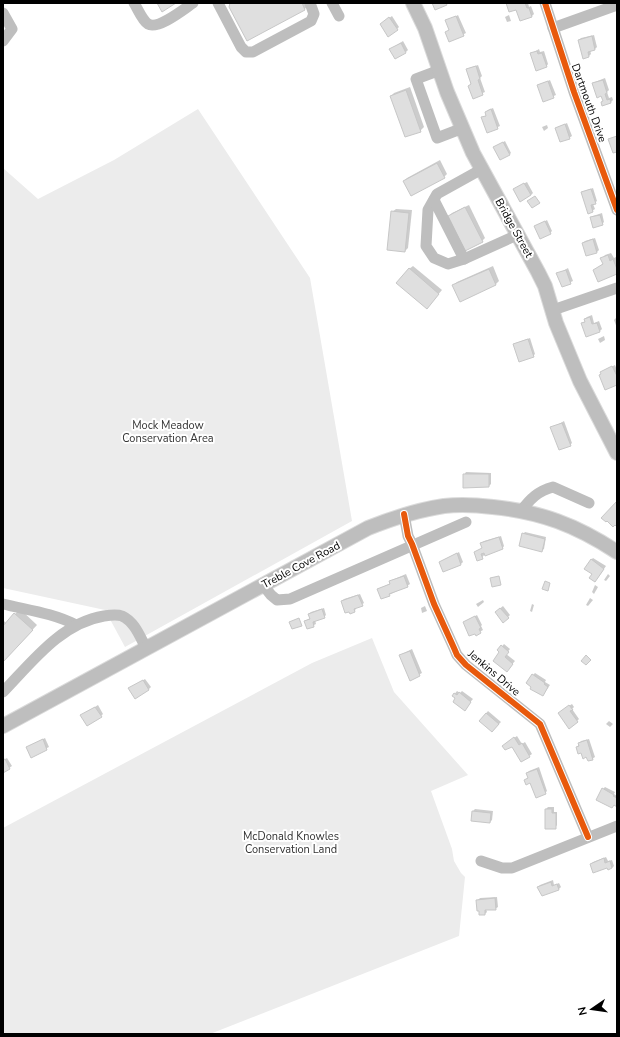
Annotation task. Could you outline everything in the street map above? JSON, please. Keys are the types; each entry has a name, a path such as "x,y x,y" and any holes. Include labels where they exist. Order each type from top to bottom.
{"main road":[{"name":"Bridge Street","path":"413,3 425,28 447,92 473,153 538,272 580,381 617,453"},
{"name":"Treble Cove Road","path":"3,726 368,528 404,514 445,506 474,505 521,511 543,515 563,523 590,535 617,552"}],"street":[{"path":"134,3 146,22 149,25 155,26 193,3"},
{"path":"218,3 241,47 246,52 253,52 311,21 314,14 310,3"},
{"path":"332,3 339,16"},
{"name":"Dartmouth Drive","path":"545,3 574,92 617,210"},
{"path":"553,28 617,5"},
{"path":"3,13 12,29 3,41"},
{"path":"440,70 416,79 437,138 463,128"},
{"path":"482,169 437,194 428,210 426,246 434,258 448,264 464,260 517,235"},
{"path":"434,200 464,260"},
{"path":"552,310 617,288"},
{"path":"521,511 528,501 538,493 553,488 589,502"},
{"name":"Jenkins Drive","path":"404,514 408,536 434,604 457,655 540,724 588,837"},
{"path":"263,585 277,600 290,599 412,544 466,522"},
{"path":"3,604 50,615 76,625"},
{"path":"3,691 49,644 76,625 97,617 113,614 122,616 132,623 146,648"},
{"path":"481,861 508,869 617,826"}],"green space":[{"name":"Mock Meadow Conservation Area","path":"198,109 310,278 352,521 125,647 105,610 3,588 3,168 38,199 114,160"},
{"name":"McDonald Knowles Conservation Land","path":"372,638 394,692 468,775 431,791 452,849 454,861 465,877 459,936 210,1034 3,1034 3,828 312,663"}],"building":[{"path":"157,3 176,3 162,12"},
{"path":"230,3 302,3 305,10 247,41 229,7"},
{"path":"432,3 446,3 447,5 435,10"},
{"path":"506,3 525,3 527,8 529,8 532,17 520,21 516,10 509,12"},
{"path":"456,16 464,36 449,42 445,32 449,30 445,20"},
{"path":"389,17 398,30 388,37 380,24"},
{"path":"592,36 595,50 588,52 589,57 583,59 578,40"},
{"path":"401,43 406,53 395,59 389,49"},
{"path":"537,51 538,54 542,53 547,67 536,71 530,53"},
{"path":"476,66 480,79 478,80 483,95 473,99 468,86 471,84 466,69"},
{"path":"603,80 607,93 605,94 607,100 610,99 611,103 602,106 601,102 603,101 601,96 597,98 592,83"},
{"path":"548,81 554,98 543,102 537,85"},
{"path":"406,90 421,132 405,137 390,96"},
{"path":"491,109 498,129 487,133 481,117 486,116 485,112"},
{"path":"565,124 570,139 560,142 555,128"},
{"path":"617,136 617,152 613,153 608,139"},
{"path":"503,142 510,155 500,160 493,147"},
{"path":"437,163 445,178 411,196 403,181"},
{"path":"524,183 531,195 520,202 513,189"},
{"path":"591,189 596,204 591,205 593,212 588,214 581,192"},
{"path":"535,196 540,203 532,208 527,201"},
{"path":"465,207 483,242 465,251 448,216"},
{"path":"391,211 409,213 405,252 387,250"},
{"path":"600,215 603,225 593,228 590,217"},
{"path":"545,221 551,234 540,239 534,226"},
{"path":"593,239 597,253 586,256 582,243"},
{"path":"608,255 610,261 613,259 617,269 617,274 598,282 593,270 603,264 600,258"},
{"path":"409,268 439,294 427,309 396,283"},
{"path":"489,269 496,285 460,302 452,285"},
{"path":"566,270 571,284 562,287 556,273"},
{"path":"590,317 592,324 597,323 600,332 586,337 581,323 585,322 584,319"},
{"path":"528,339 534,357 519,362 513,344"},
{"path":"612,366 617,376 617,385 605,390 599,375 601,374 600,372"},
{"path":"562,423 571,446 559,450 550,427"},
{"path":"463,474 489,474 489,487 463,488"},
{"path":"617,501 617,527 615,525 613,527 601,518"},
{"path":"522,533 545,539 542,552 519,546"},
{"path":"499,537 503,549 485,556 484,553 481,554 483,559 477,561 474,552 482,548 480,543"},
{"path":"457,553 461,565 443,572 439,562"},
{"path":"591,559 604,569 595,582 589,578 592,574 584,569"},
{"path":"404,576 408,587 389,594 390,596 381,599 377,589 390,584 389,581"},
{"path":"499,576 501,585 492,587 490,578"},
{"path":"545,581 550,583 548,591 542,589"},
{"path":"358,595 363,606 354,609 355,612 350,614 349,612 345,613 341,601"},
{"path":"500,608 509,618 503,623 495,612"},
{"path":"322,609 325,618 313,622 314,627 307,629 304,621 310,619 308,614"},
{"path":"14,613 33,630 3,662 3,626"},
{"path":"475,616 481,628 479,629 481,633 476,636 475,634 469,636 463,622"},
{"path":"299,618 302,626 292,629 289,622"},
{"path":"501,645 509,652 505,657 513,664 507,672 493,661 499,652 497,650"},
{"path":"410,651 420,676 410,681 399,655"},
{"path":"586,655 591,660 586,665 581,661"},
{"path":"532,674 545,683 544,684 548,687 543,696 530,689 531,687 526,683"},
{"path":"143,680 149,690 135,699 128,688"},
{"path":"459,692 471,702 465,711 453,702 455,698 452,696 454,693 457,695"},
{"path":"569,705 573,710 570,711 578,722 569,729 558,713"},
{"path":"95,707 102,717 87,726 80,715"},
{"path":"486,713 499,724 492,732 479,721"},
{"path":"514,737 519,745 522,743 530,757 521,762 512,747 505,750 502,746"},
{"path":"43,739 47,750 31,758 26,747"},
{"path":"587,740 593,760 588,761 586,757 583,759 581,753 578,754 576,747 579,746 578,743"},
{"path":"5,759 10,769 3,773 3,760"},
{"path":"537,769 546,794 536,798 530,783 526,785 524,780 528,778 526,773"},
{"path":"602,788 617,798 617,807 614,805 612,808 596,800"},
{"path":"545,809 552,809 552,813 556,813 556,829 545,829"},
{"path":"472,811 491,813 490,823 471,821"},
{"path":"604,858 605,863 610,861 612,868 608,870 607,868 593,873 590,864"},
{"path":"551,882 552,886 557,884 559,890 542,896 537,887"},
{"path":"495,898 496,910 485,910 485,915 479,915 476,900"}],"cycle path":[{"path":"545,3 574,92 617,210"},
{"path":"404,514 408,536 434,604 457,655 466,665 540,724 588,837"}]}
